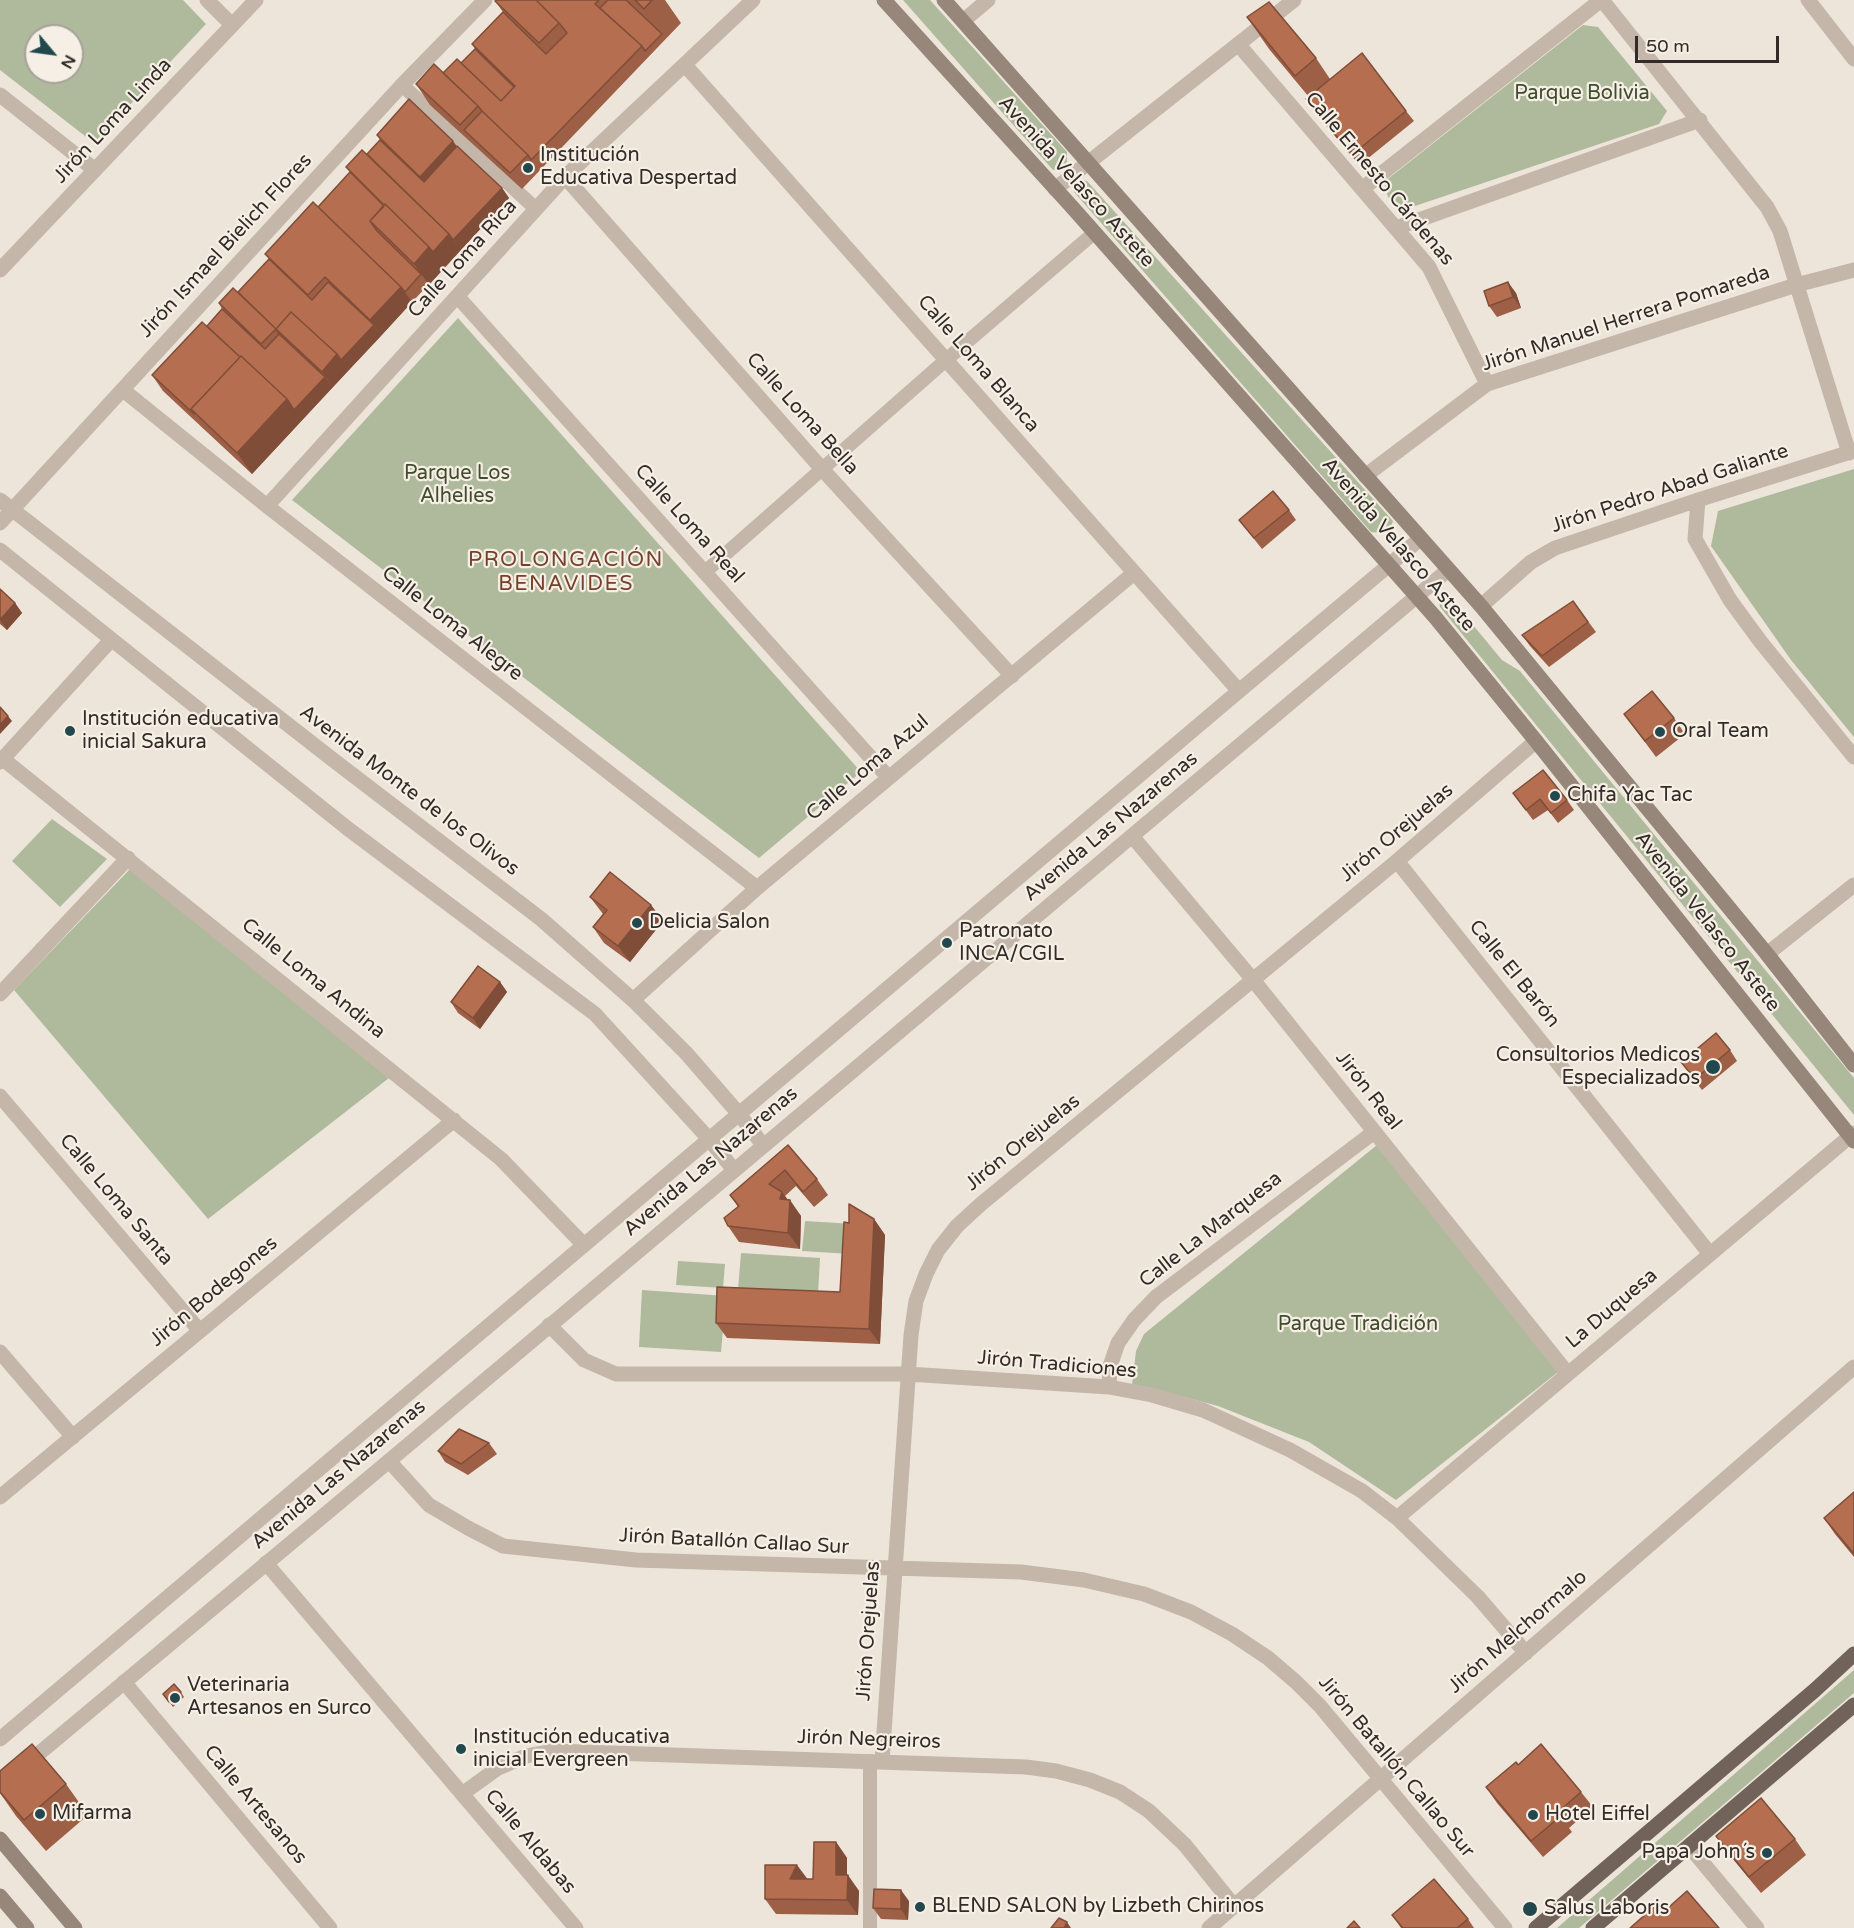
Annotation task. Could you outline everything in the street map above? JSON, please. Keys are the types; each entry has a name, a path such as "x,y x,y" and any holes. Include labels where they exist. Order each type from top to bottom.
{"main road":[{"name":"Avenida Velasco Astete","path":"885,0 1418,597 1853,1137"},
{"name":"Avenida Velasco Astete","path":"944,0 1481,606 1767,954 1854,1065"},
{"path":"1536,1928 1815,1690 1854,1654"},
{"path":"1593,1928 1854,1705"},
{"path":"0,1839 75,1928"},
{"path":"0,1896 27,1928"}],"street":[{"path":"207,0 232,25"},
{"name":"Jirón Loma Linda","path":"0,270 256,0"},
{"name":"Jirón Ismael Bielich Flores","path":"0,523 6,505 123,390 402,85 485,0"},
{"name":"Calle Loma Rica","path":"267,506 565,177 753,0"},
{"path":"963,21 988,0"},
{"path":"1055,189 1294,0"},
{"path":"1362,189 1601,0 1700,120 1767,207 1780,231 1851,452"},
{"path":"1808,0 1854,59"},
{"name":"Calle Ernesto Cárdenas","path":"1238,44 1429,267 1487,384"},
{"name":"Calle Loma Blanca","path":"686,65 1239,691"},
{"path":"402,85 536,209"},
{"path":"0,95 95,170"},
{"path":"1396,228 1700,120"},
{"name":"Calle Loma Bella","path":"565,177 822,469 1012,676"},
{"path":"705,572 1094,233"},
{"name":"Jirón Manuel Herrera Pomareda","path":"1365,476 1487,384 1796,285 1854,270"},
{"name":"Calle Loma Real","path":"458,297 889,778"},
{"name":"Calle Loma Alegre","path":"123,390 267,506 757,888"},
{"name":"Jirón Pedro Abad Galiante","path":"1481,606 1544,553 1698,500 1851,452"},
{"path":"1698,500 1695,539 1730,600 1760,641 1854,757"},
{"name":"Avenida Monte de los Olivos","path":"6,505 541,919 633,1000 687,1054 764,1145"},
{"name":"Avenida Las Nazarenas","path":"0,1739 1420,539"},
{"path":"0,550 347,828 595,1014 709,1139 734,1170"},
{"name":"Avenida Las Nazarenas","path":"0,1786 1448,570"},
{"name":"Calle Loma Azul","path":"633,1000 757,888 1134,573"},
{"path":"2,761 111,640"},
{"name":"Jirón Orejuelas","path":"876,1762 895,1569 910,1335 916,1301 938,1250 957,1226 981,1204 1254,981 1536,741"},
{"name":"Calle Loma Andina","path":"2,761 128,858 501,1159 584,1245"},
{"name":"Jirón Real","path":"1132,836 1254,981 1568,1374"},
{"path":"0,994 128,858"},
{"name":"Calle El Barón","path":"1397,861 1710,1254"},
{"path":"1767,954 1854,885"},
{"name":"Calle Loma Santa","path":"0,1096 200,1331"},
{"name":"Jirón Bodegones","path":"0,1497 454,1120"},
{"name":"Calle La Marquesa","path":"1109,1387 1110,1366 1118,1343 1134,1320 1156,1297 1374,1132"},
{"name":"La Duquesa","path":"1397,1518 1710,1254 1853,1137"},
{"name":"Jirón Tradiciones","path":"549,1325 584,1360 616,1374 908,1374 1109,1387 1152,1395 1226,1419 1362,1491 1397,1518 1478,1597 1526,1653"},
{"path":"0,1352 73,1437"},
{"name":"Jirón Melchormalo","path":"1209,1928 1854,1367"},
{"name":"Jirón Batallón Callao Sur","path":"389,1461 429,1505 503,1546 636,1560 1021,1572 1084,1580 1144,1594 1191,1612 1232,1634 1268,1658 1320,1706 1505,1928"},
{"name":"Calle Aldabas","path":"266,1563 576,1928"},
{"name":"Calle Artesanos","path":"124,1682 330,1928"},
{"name":"Jirón Negreiros","path":"462,1794 498,1768 526,1756 553,1751 1026,1767 1056,1771 1090,1780 1120,1792 1149,1811 1185,1845 1234,1906"},
{"path":"870,1928 876,1762"},
{"path":"1689,1846 1757,1928"}],"green space":[{"path":"0,0 183,0 206,24 94,143 0,70"},
{"path":"903,0 930,0 1067,152 1067,162 1062,169 1053,170"},
{"name":"Parque Bolivia","path":"1583,25 1598,27 1667,111 1659,124 1403,210 1388,197 1384,182"},
{"path":"1081,179 1087,181 1393,521 1391,527 1380,533 1371,532 1074,192"},
{"name":"Parque Los Alhelies","path":"458,318 861,772 759,858 292,500"},
{"path":"1854,469 1854,737 1791,660 1711,546 1718,511"},
{"path":"1448,595 1502,660 1520,671 1854,1078 1854,1115 1440,607 1439,602"},
{"path":"52,819 107,859 60,907 12,861"},
{"path":"130,869 389,1078 208,1219 14,990"},
{"name":"Parque Tradición","path":"1377,1145 1558,1372 1396,1500 1309,1442 1218,1406 1132,1385 1136,1351 1144,1334"},
{"path":"805,1221 854,1224 851,1254 802,1251"},
{"path":"741,1253 820,1258 818,1295 738,1290"},
{"path":"678,1261 725,1264 723,1288 676,1285"},
{"path":"642,1290 726,1296 721,1352 639,1347"},
{"path":"1854,1670 1854,1693 1579,1928 1557,1928"}],"building":[{"path":"536,0 559,23 539,43 495,1"},
{"path":"536,0 599,0 595,4 642,46 531,160 443,73 457,59 501,101 515,86 472,44 503,12 546,54 567,33"},
{"path":"608,0 626,0 662,34 645,51 600,8"},
{"path":"635,0 652,0 644,9"},
{"path":"1269,2 1316,58 1295,76 1247,17"},
{"path":"475,49 514,87 501,101 461,63"},
{"path":"1362,53 1406,111 1354,153 1348,150 1306,99"},
{"path":"434,64 478,106 460,125 416,84"},
{"path":"409,99 453,141 420,177 377,135"},
{"path":"482,111 528,155 510,173 464,130"},
{"path":"380,140 424,182 457,146 502,188 453,240 367,154"},
{"path":"362,150 449,234 433,252 346,167"},
{"path":"350,172 384,206 370,221 377,231 421,274 405,292 318,207"},
{"path":"313,202 401,287 370,320 325,277 308,295 265,254"},
{"path":"385,204 429,247 414,264 370,221"},
{"path":"269,259 312,300 328,282 374,325 341,360 291,312 276,329 238,292"},
{"path":"1508,282 1513,297 1489,306 1484,291"},
{"path":"233,288 276,329 261,344 219,303"},
{"path":"222,309 265,349 279,334 325,377 294,410 287,399 207,326"},
{"path":"291,312 337,354 322,372 276,329"},
{"path":"202,322 240,357 191,409 194,414 152,375"},
{"path":"241,356 287,399 237,453 191,409"},
{"path":"1273,491 1289,510 1254,538 1239,520"},
{"path":"0,589 15,603 0,620"},
{"path":"1573,601 1588,622 1542,656 1522,635"},
{"path":"1652,691 1674,718 1645,741 1624,714"},
{"path":"0,707 8,716 0,725"},
{"path":"1543,770 1567,800 1551,813 1540,799 1526,810 1513,793"},
{"path":"610,872 651,905 618,946 593,927 607,910 590,897"},
{"path":"478,966 500,982 473,1018 451,1002"},
{"path":"1716,1033 1730,1050 1695,1079 1681,1062"},
{"path":"788,1145 817,1179 803,1192 785,1170 769,1184 782,1192 780,1199 790,1200 788,1233 728,1226 724,1218 739,1206 730,1195"},
{"path":"849,1204 874,1219 869,1329 716,1323 717,1287 840,1292 844,1222 849,1223"},
{"path":"459,1429 489,1443 461,1464 438,1451"},
{"path":"1854,1492 1854,1554 1824,1518"},
{"path":"174,1684 181,1692 169,1702 163,1694"},
{"path":"32,1744 66,1784 24,1820 0,1792 0,1771"},
{"path":"1541,1744 1581,1792 1558,1812 1561,1816 1531,1841 1486,1787 1516,1762 1518,1765"},
{"name":"Papa John´s","path":"1761,1798 1795,1839 1749,1877 1716,1836"},
{"path":"814,1842 836,1842 836,1875 848,1875 847,1900 765,1899 765,1865 797,1865 790,1879 813,1879"},
{"path":"1434,1879 1468,1919 1457,1928 1403,1928 1392,1915"},
{"path":"874,1889 901,1890 901,1909 873,1908"},
{"path":"1687,1891 1719,1928 1630,1928 1655,1906 1661,1914"},
{"path":"1059,1918 1067,1922 1064,1928 1051,1928"},
{"path":"1354,1921 1360,1928 1347,1928"}],"place":[{"name":"Institución Educativa Despertad","path":"528,168"},
{"name":"Institución educativa inicial Sakura","path":"70,731"},
{"name":"Oral Team","path":"1660,732"},
{"name":"Chifa Yac Tac","path":"1555,796"},
{"name":"Delicia Salon","path":"637,923"},
{"name":"Patronato INCA/CGIL","path":"947,943"},
{"name":"Consultorios Medicos Especializados","path":"1713,1067"},
{"name":"Veterinaria Artesanos en Surco","path":"175,1698"},
{"name":"Institución educativa inicial Evergreen","path":"461,1749"},
{"name":"Mifarma","path":"40,1814"},
{"name":"Hotel Eiffel","path":"1533,1815"},
{"name":"Papa John´s","path":"1767,1853"},
{"name":"BLEND SALON by Lizbeth Chirinos","path":"920,1907"},
{"name":"Salus Laboris","path":"1530,1909"}],"district":[{"name":"PROLONGACIÓN BENAVIDES","path":"566,572"}]}
